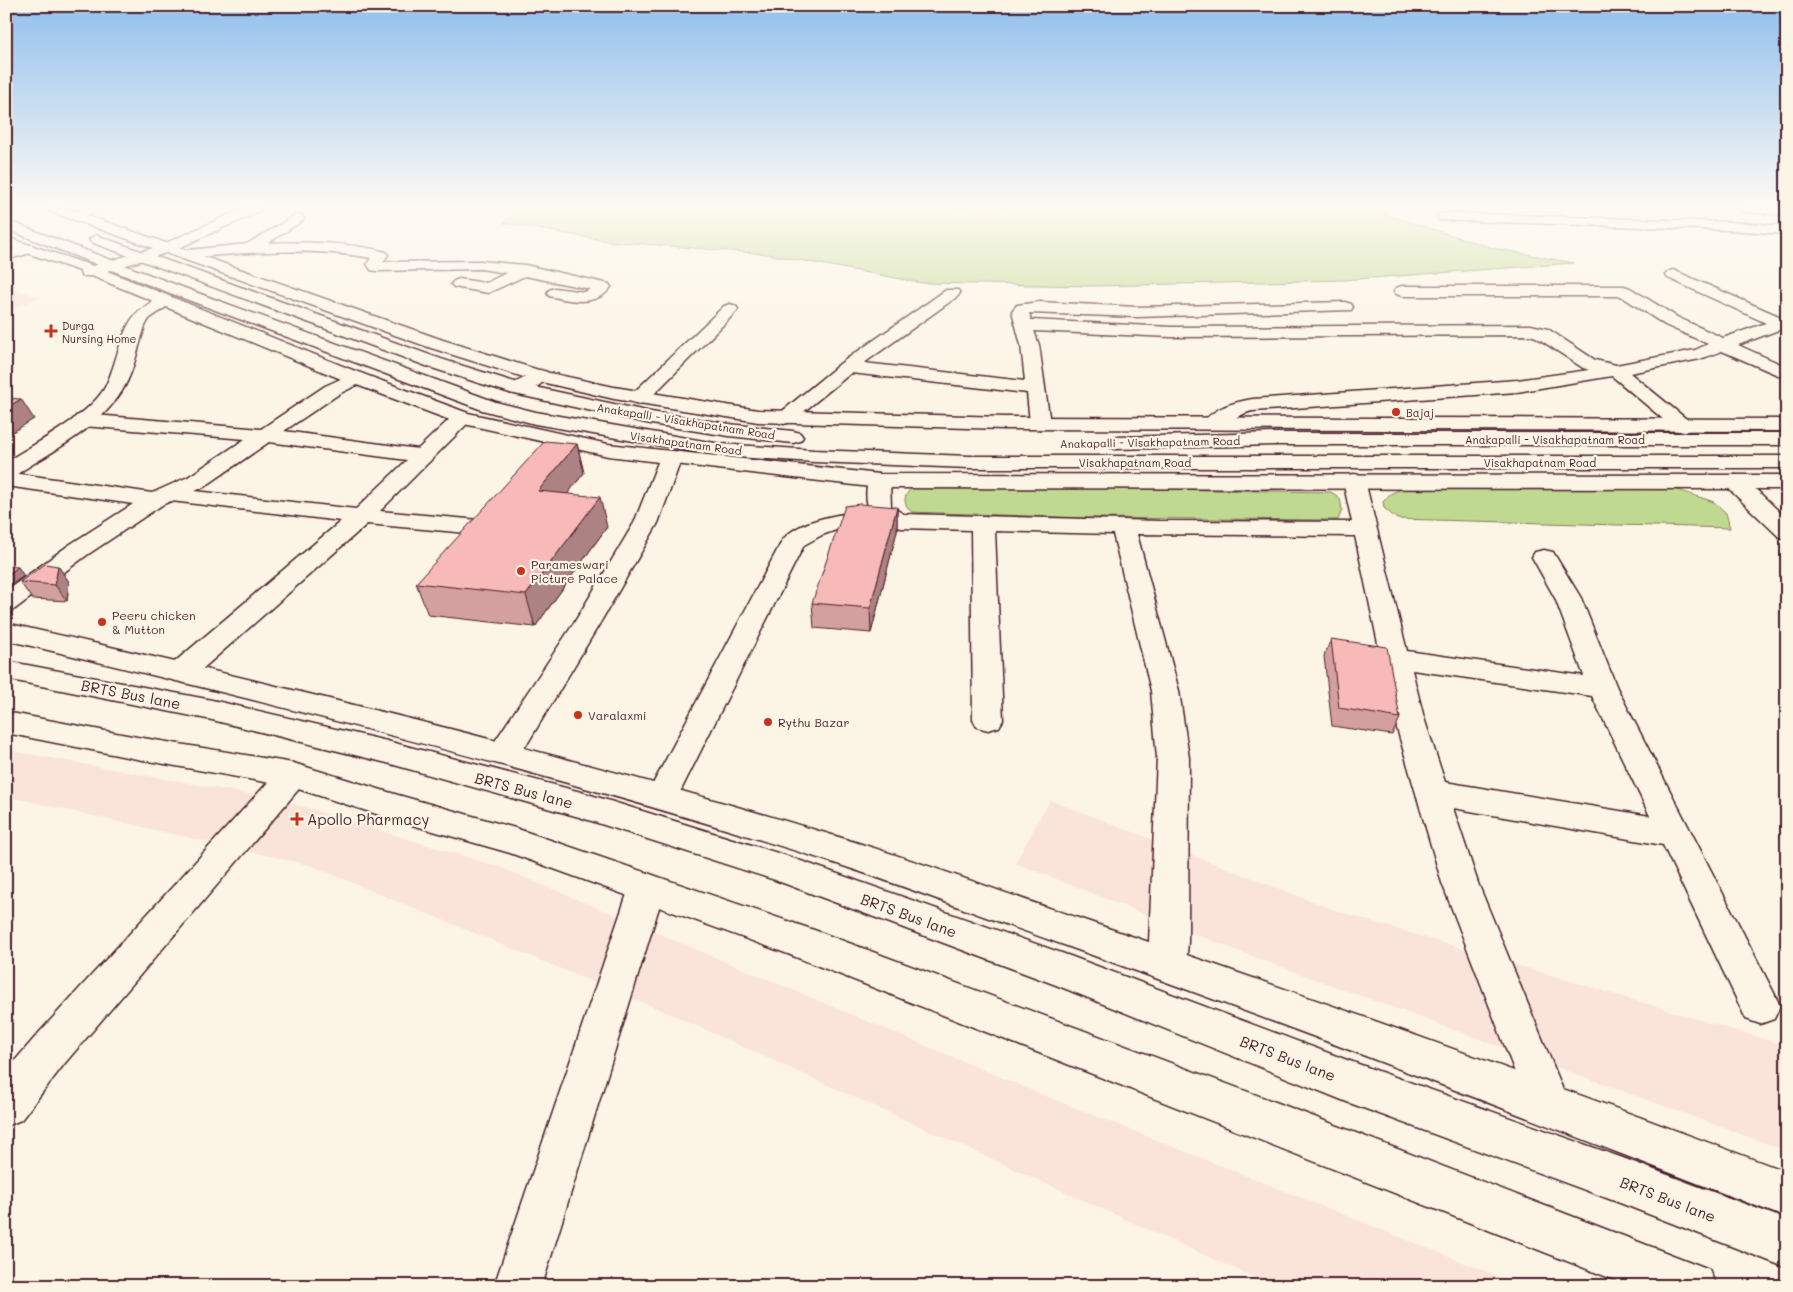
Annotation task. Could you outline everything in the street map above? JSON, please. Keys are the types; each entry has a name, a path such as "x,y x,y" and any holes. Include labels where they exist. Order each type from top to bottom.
{"street":[{"path":"85,268 158,306 462,418 608,450 879,480 1787,482"},
{"path":"93,271 102,268"},
{"name":"Visakhapatnam Road","path":"122,268 489,406 553,421 720,450 968,462 1787,462"},
{"name":"Anakapalli - Visakhapatnam Road","path":"177,268 435,363 517,389 585,406 728,430 816,439 974,444 1275,439 1787,439"},
{"path":"228,268 437,344 540,376 639,398 758,416 1040,423 1787,425"},
{"path":"504,268 602,287 588,297 555,293"},
{"path":"459,284 488,288 529,268"},
{"path":"1673,275 1705,291 1784,322"},
{"path":"1402,291 1651,291"},
{"path":"1624,291 1671,321 1787,374"},
{"path":"1670,291 1705,291"},
{"path":"784,418 847,367 952,293"},
{"path":"6,471 84,420 103,403 113,391 137,326 143,316 158,306"},
{"path":"1040,423 1030,345 1020,311 1023,308 1137,312 1345,306"},
{"path":"639,398 730,308"},
{"path":"1213,423 1236,408 1253,405 1517,386 1569,379 1700,354 1784,322"},
{"path":"1023,325 1171,332 1518,329 1542,333 1589,364 1615,370 1683,426"},
{"path":"847,367 1035,388"},
{"path":"517,389 540,376"},
{"path":"6,603 78,550 162,497 196,482 332,390 356,378"},
{"path":"181,672 359,518 462,418"},
{"path":"84,420 265,436 424,456"},
{"path":"503,753 518,733 581,632 646,523 671,457"},
{"path":"6,479 359,518 490,528"},
{"path":"879,480 878,506 885,516"},
{"path":"1354,481 1409,718 1460,883 1548,1104"},
{"path":"1734,482 1783,525"},
{"path":"662,797 794,541 811,530 842,520 885,516 901,521 924,523 1364,529"},
{"path":"983,524 988,720"},
{"path":"1123,527 1165,691 1174,758 1167,965"},
{"path":"1544,557 1568,598 1603,688 1760,1006"},
{"path":"6,632 181,672 503,753 662,797 834,849 1167,965 1548,1104 1787,1195"},
{"path":"1396,659 1603,688"},
{"name":"BRTS Bus lane","path":"6,670 212,710 387,752 581,805 784,869 1070,973 1347,1081 1611,1177 1787,1244"},
{"path":"8,725 293,775 398,808 515,841 801,942 1650,1277 1692,1286"},
{"path":"6,1105 58,1041 293,775"},
{"path":"1432,792 1675,834"},
{"path":"518,1286 647,888"}],"shaded area":[{"path":"6,287 41,297 6,312"},
{"path":"6,750 281,800 502,868 1038,1093 1523,1286 1273,1286 666,1012 309,865 6,796"},
{"path":"1050,800 1340,912 1787,1046 1787,1151 1246,954 1015,863"}],"green space":[{"path":"843,268 1502,268 1344,280 1094,286 922,283"},
{"path":"915,485 1331,492 1340,498 1342,510 1338,520 1088,518 912,512 906,505 905,498 906,494"},
{"path":"1401,489 1675,489 1714,502 1726,513 1730,528 1397,519 1384,508 1383,502 1390,494"}],"building":[{"path":"6,398 21,399 6,408"},
{"path":"545,441 577,444 538,491 600,497 526,595 416,583"},
{"path":"860,504 897,507 870,608 812,603 845,506"},
{"path":"45,564 58,566 55,585 20,582"},
{"path":"6,566 18,567 6,576"},
{"path":"1331,639 1387,647 1400,718 1339,708"}],"place":[{"name":"Durga Nursing Home","path":"51,331"},
{"name":"Bajaj","path":"1396,412"},
{"name":"Parameswari Picture Palace","path":"521,571"},
{"name":"Peeru chicken & Mutton","path":"102,622"},
{"name":"Varalaxmi","path":"578,715"},
{"name":"Rythu Bazar","path":"768,722"},
{"name":"Apollo Pharmacy","path":"297,819"}]}
